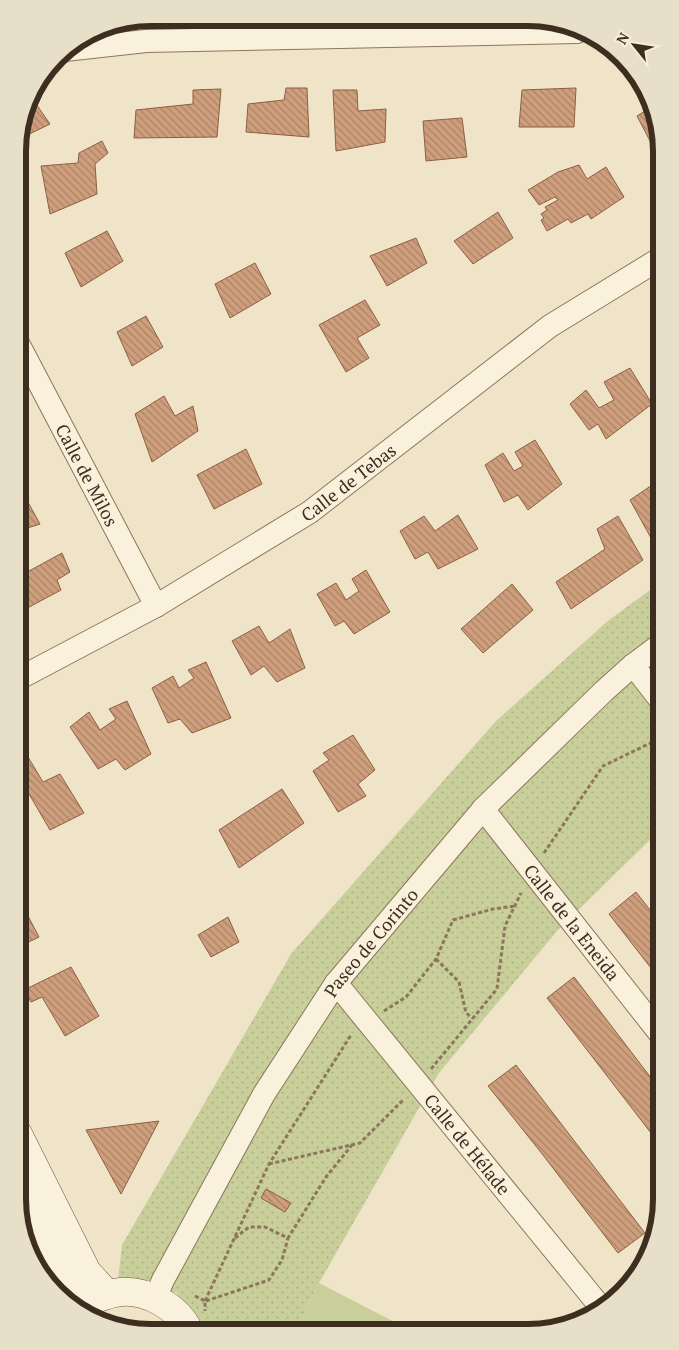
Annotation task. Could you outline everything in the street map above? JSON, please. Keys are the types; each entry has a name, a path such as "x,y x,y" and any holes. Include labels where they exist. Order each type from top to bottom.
{"main road":[{"path":"26,1150 87,1272 107,1294"},
{"path":"27,1205 68,1283 70,1293"},
{"path":"85,1304 107,1294 123,1292 139,1294 155,1298 173,1310 185,1324"}],"street":[{"path":"80,48 146,41 565,32"},
{"name":"Calle de Tebas","path":"26,675 156,606 310,512 550,326 653,264"},
{"name":"Calle de Milos","path":"27,360 156,606"},
{"name":"Paseo de Corinto","path":"155,1298 162,1280 264,1094 336,984 483,809 604,691 653,651"},
{"path":"634,665 652,690"},
{"name":"Calle de la Eneida","path":"483,809 652,1024"},
{"name":"Calle de Hélade","path":"336,984 597,1303"}],"path":[{"path":"270,1164 360,1143 418,1084 497,989 505,926 532,872 603,766 652,742"},
{"path":"353,1144 326,1177 288,1238 282,1260 269,1280 205,1301 270,1164 356,1028 406,997 436,959 453,920 494,909 515,906"},
{"path":"436,959 459,982 466,1013 473,1018"},
{"path":"235,1238 250,1227 265,1227 288,1238"}],"green space":[{"path":"653,588 652,837 558,930 439,1073 319,1283 300,1324 188,1324 177,1293 118,1280 122,1245 291,954 496,721 609,620"},
{"path":"319,1283 398,1324 300,1324"}],"building":[{"path":"286,88 307,88 309,137 246,132 248,104 284,100"},
{"path":"576,88 574,127 519,127 522,90"},
{"path":"221,89 217,137 134,138 136,110 193,104 193,90"},
{"path":"333,90 357,90 358,111 386,109 385,142 336,151"},
{"path":"36,104 50,124 27,135"},
{"path":"646,110 652,145 637,116"},
{"path":"462,118 467,157 426,161 423,121"},
{"path":"102,141 108,153 95,164 97,194 50,214 41,166 78,163 79,153"},
{"path":"579,165 587,179 606,167 624,197 591,219 588,214 571,223 568,219 547,231 541,220 544,218 541,214 547,210 545,207 558,200 555,197 539,205 528,190 558,172"},
{"path":"498,212 513,238 473,264 454,241"},
{"path":"107,231 123,261 81,287 65,253"},
{"path":"416,238 427,263 387,286 370,256"},
{"path":"255,263 271,294 230,318 215,284"},
{"path":"365,300 380,325 357,338 369,358 346,372 319,325"},
{"path":"146,316 163,347 132,366 117,332"},
{"path":"630,368 652,404 606,439 598,424 589,430 570,404 586,390 599,408 614,400 604,382"},
{"path":"164,396 175,416 193,406 198,431 152,462 135,414"},
{"path":"535,440 562,484 528,510 518,495 504,502 485,465 503,453 514,471 523,466 515,452"},
{"path":"246,449 262,484 214,509 197,475"},
{"path":"653,485 653,537 651,538 630,500"},
{"path":"27,500 40,524 27,528"},
{"path":"458,515 478,549 438,569 428,552 415,559 400,531 424,516 435,531"},
{"path":"618,516 643,560 571,609 556,582 605,549 597,529"},
{"path":"62,553 70,572 57,580 61,590 27,608 27,572"},
{"path":"366,570 390,612 354,634 344,621 335,626 317,594 336,583 346,600 359,591 352,579"},
{"path":"512,584 533,610 483,653 461,629"},
{"path":"259,626 269,643 290,629 305,668 277,682 264,666 251,675 232,641"},
{"path":"206,662 231,718 192,733 180,719 168,723 152,688 173,676 179,688 194,678 188,670"},
{"path":"127,701 151,754 125,770 116,759 98,769 70,727 89,712 100,730 116,719 109,709"},
{"path":"353,735 375,770 358,784 366,796 338,812 313,771 329,760 323,753"},
{"path":"26,754 43,782 60,774 84,813 50,830 26,789"},
{"path":"282,789 304,823 239,868 219,830"},
{"path":"636,892 652,913 652,970 609,914"},
{"path":"28,916 39,937 26,943 26,917"},
{"path":"228,917 239,942 211,957 198,935"},
{"path":"71,967 99,1016 65,1036 42,997 31,1002 26,994 26,989"},
{"path":"574,977 652,1079 652,1134 547,998"},
{"path":"516,1065 645,1233 618,1253 488,1086"},
{"path":"159,1121 121,1194 86,1130"},
{"path":"266,1189 291,1203 285,1212 261,1198"}]}
